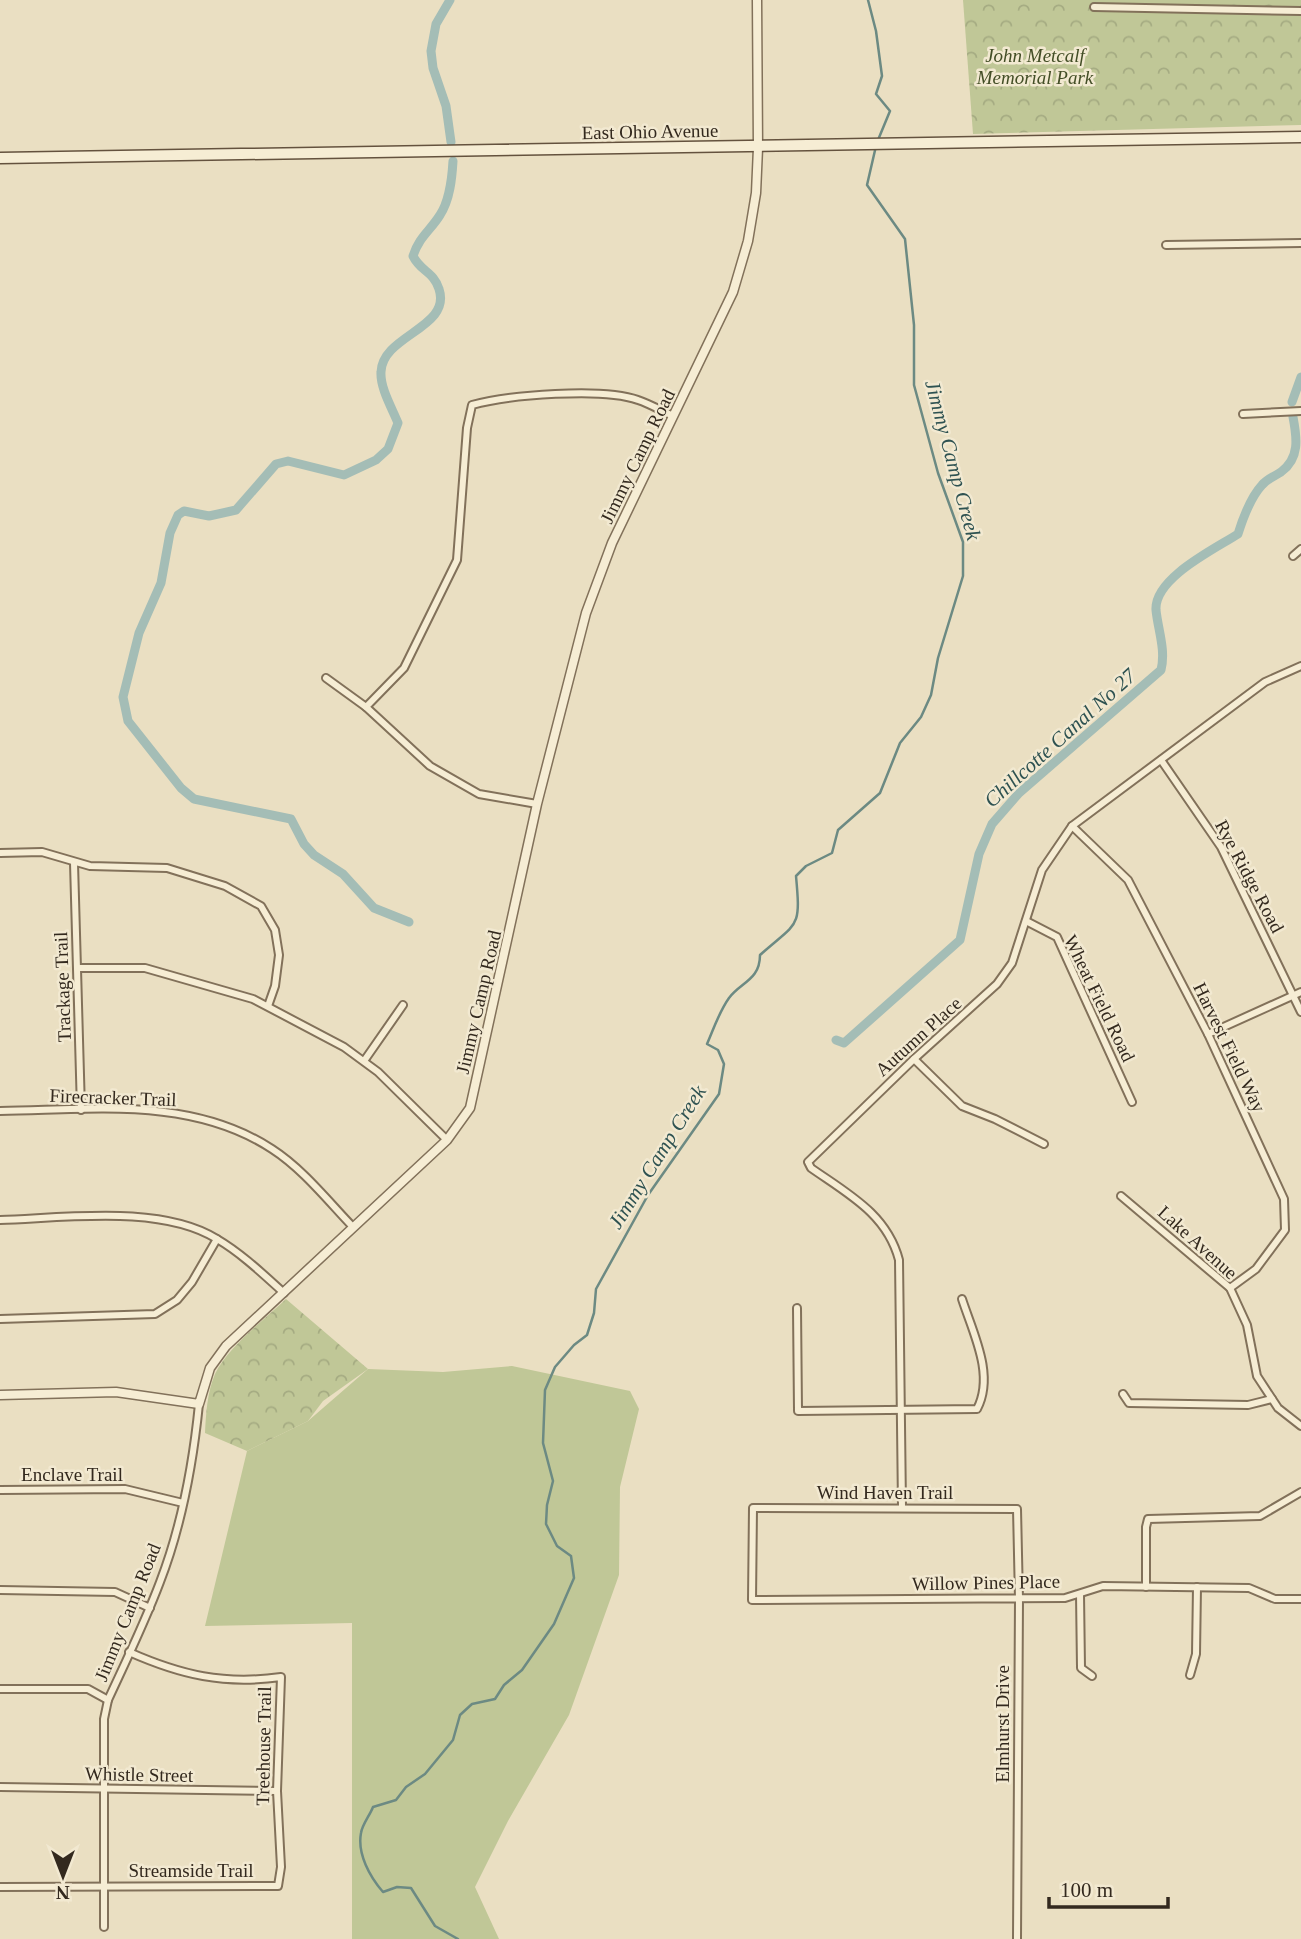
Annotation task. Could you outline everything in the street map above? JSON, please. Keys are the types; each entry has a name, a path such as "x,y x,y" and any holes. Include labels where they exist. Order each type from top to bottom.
{"main road":[{"name":"East Ohio Avenue","path":"0,158 780,148 1301,137"}],"street":[{"name":"Jimmy Camp Road","path":"104,1927 104,1719 108,1700 162,1579 183,1503 200,1404 210,1368 226,1346 447,1140 470,1108 537,804 586,612 612,543 714,337 733,292 750,229 756,193 758,148 757,0"},
{"path":"1094,7 1301,11"},
{"path":"1166,245 1301,243"},
{"path":"366,707 404,668 457,560 467,428 472,405 496,399 600,393 637,399 673,416"},
{"path":"1243,414 1301,411"},
{"path":"1293,556 1301,549"},
{"name":"Autumn Place","path":"902,1507 900,1260 894,1241 871,1210 811,1168 808,1162 914,1059 997,984 1012,963 1042,870 1072,827 1265,682 1301,666"},
{"path":"326,678 366,707 440,772 479,794 537,804"},
{"name":"Rye Ridge Road","path":"1161,760 1221,847 1301,1012"},
{"name":"Harvest Field Way","path":"1072,827 1128,880 1208,1034 1284,1199 1285,1230 1256,1269 1230,1288"},
{"path":"0,853 42,852 90,866 167,868 225,886 261,906 275,930 279,955 275,986 268,1006"},
{"name":"Trackage Trail","path":"74,863 81,1110"},
{"name":"Wheat Field Road","path":"1027,921 1057,937 1132,1102"},
{"path":"78,968 145,968 253,999 344,1047 364,1061 447,1140"},
{"path":"1208,1034 1301,992"},
{"path":"364,1061 403,1005"},
{"path":"914,1059 962,1106 1044,1144"},
{"name":"Firecracker Trail","path":"0,1111 173,1111 226,1125 273,1149 310,1182 353,1227"},
{"name":"Lake Avenue","path":"1121,1196 1230,1288 1247,1325 1257,1376 1278,1408 1301,1426"},
{"path":"0,1220 135,1216 166,1220 217,1239 284,1293"},
{"path":"0,1319 155,1314 177,1300 192,1282 217,1239"},
{"path":"797,1308 798,1411 978,1409 984,1398 983,1360 962,1299"},
{"path":"0,1395 116,1392 200,1404"},
{"path":"1123,1394 1129,1403 1248,1405 1272,1399"},
{"name":"Enclave Trail","path":"0,1490 125,1489 183,1503"},
{"path":"1146,1587 1148,1519 1260,1516 1301,1492"},
{"name":"Wind Haven Trail","path":"752,1600 753,1508 1017,1509"},
{"name":"Elmhurst Drive","path":"1017,1509 1017,1939"},
{"name":"Willow Pines Place","path":"752,1600 1065,1598 1103,1587 1249,1588 1275,1599 1301,1599"},
{"path":"1190,1675 1196,1654 1197,1587"},
{"path":"0,1590 115,1592 150,1608"},
{"path":"1080,1594 1082,1668 1092,1676"},
{"name":"Treehouse Trail","path":"130,1653 167,1669 213,1679 263,1680 281,1677 277,1791 281,1867 278,1886"},
{"path":"0,1689 88,1689 108,1700"},
{"name":"Whistle Street","path":"0,1787 277,1791"},
{"name":"Streamside Trail","path":"0,1887 278,1886"}],"green space":[{"name":"John Metcalf Memorial Park","path":"963,0 1301,0 1301,125 973,134"},
{"path":"286,1299 368,1369 323,1401 308,1421 247,1451 205,1433 210,1389 215,1374 228,1354"},
{"path":"512,1366 630,1391 639,1409 620,1487 619,1575 569,1715 508,1821 475,1887 499,1939 352,1939 352,1623 205,1626 247,1451 308,1421 368,1369 443,1372"}],"waterway":[{"name":"Chillcotte Canal No 27","path":"450,0 436,24 431,51 433,68 446,106 451,142"},
{"name":"Jimmy Camp Creek","path":"868,0 876,31 882,76 876,94 890,111 878,140"},
{"name":"Jimmy Camp Creek","path":"458,1939 435,1926 411,1888 397,1887 383,1892 369,1872 363,1857 360,1841 363,1827 373,1807 396,1800 406,1787 425,1774 453,1740 460,1715 472,1704 495,1699 504,1685 522,1670 554,1624 574,1578 571,1556 557,1546 546,1524 553,1481 543,1443 545,1390 555,1367 574,1345 587,1335 594,1313 596,1289 648,1195 719,1094 724,1064 718,1050 707,1044 719,1014 729,998 757,970 760,955 794,923 798,906 796,876 806,866 832,853 838,830 880,793 900,743 921,717 931,695 938,658 963,576 963,542 938,473 914,385 914,325 905,239 867,185 876,146"},
{"name":"Chillcotte Canal No 27","path":"409,922 374,908 343,874 314,855 304,844 291,819 194,799 181,788 128,721 123,697 139,633 161,583 170,533 178,515 184,511 209,516 236,510 276,464 288,461 344,475 376,460 388,449 398,423 384,391 381,372 384,359 392,349 427,323 436,313 440,302 437,283 413,256 446,203 453,161"},
{"name":"Chillcotte Canal No 27","path":"1292,402 1301,377"},
{"name":"Chillcotte Canal No 27","path":"836,1040 844,1043 960,940 979,854 992,824 1019,793 1161,670 1162,648 1156,610 1158,598 1175,576 1201,556 1238,534 1247,508 1258,490 1266,481 1281,472 1294,454 1296,440 1293,417"}]}
